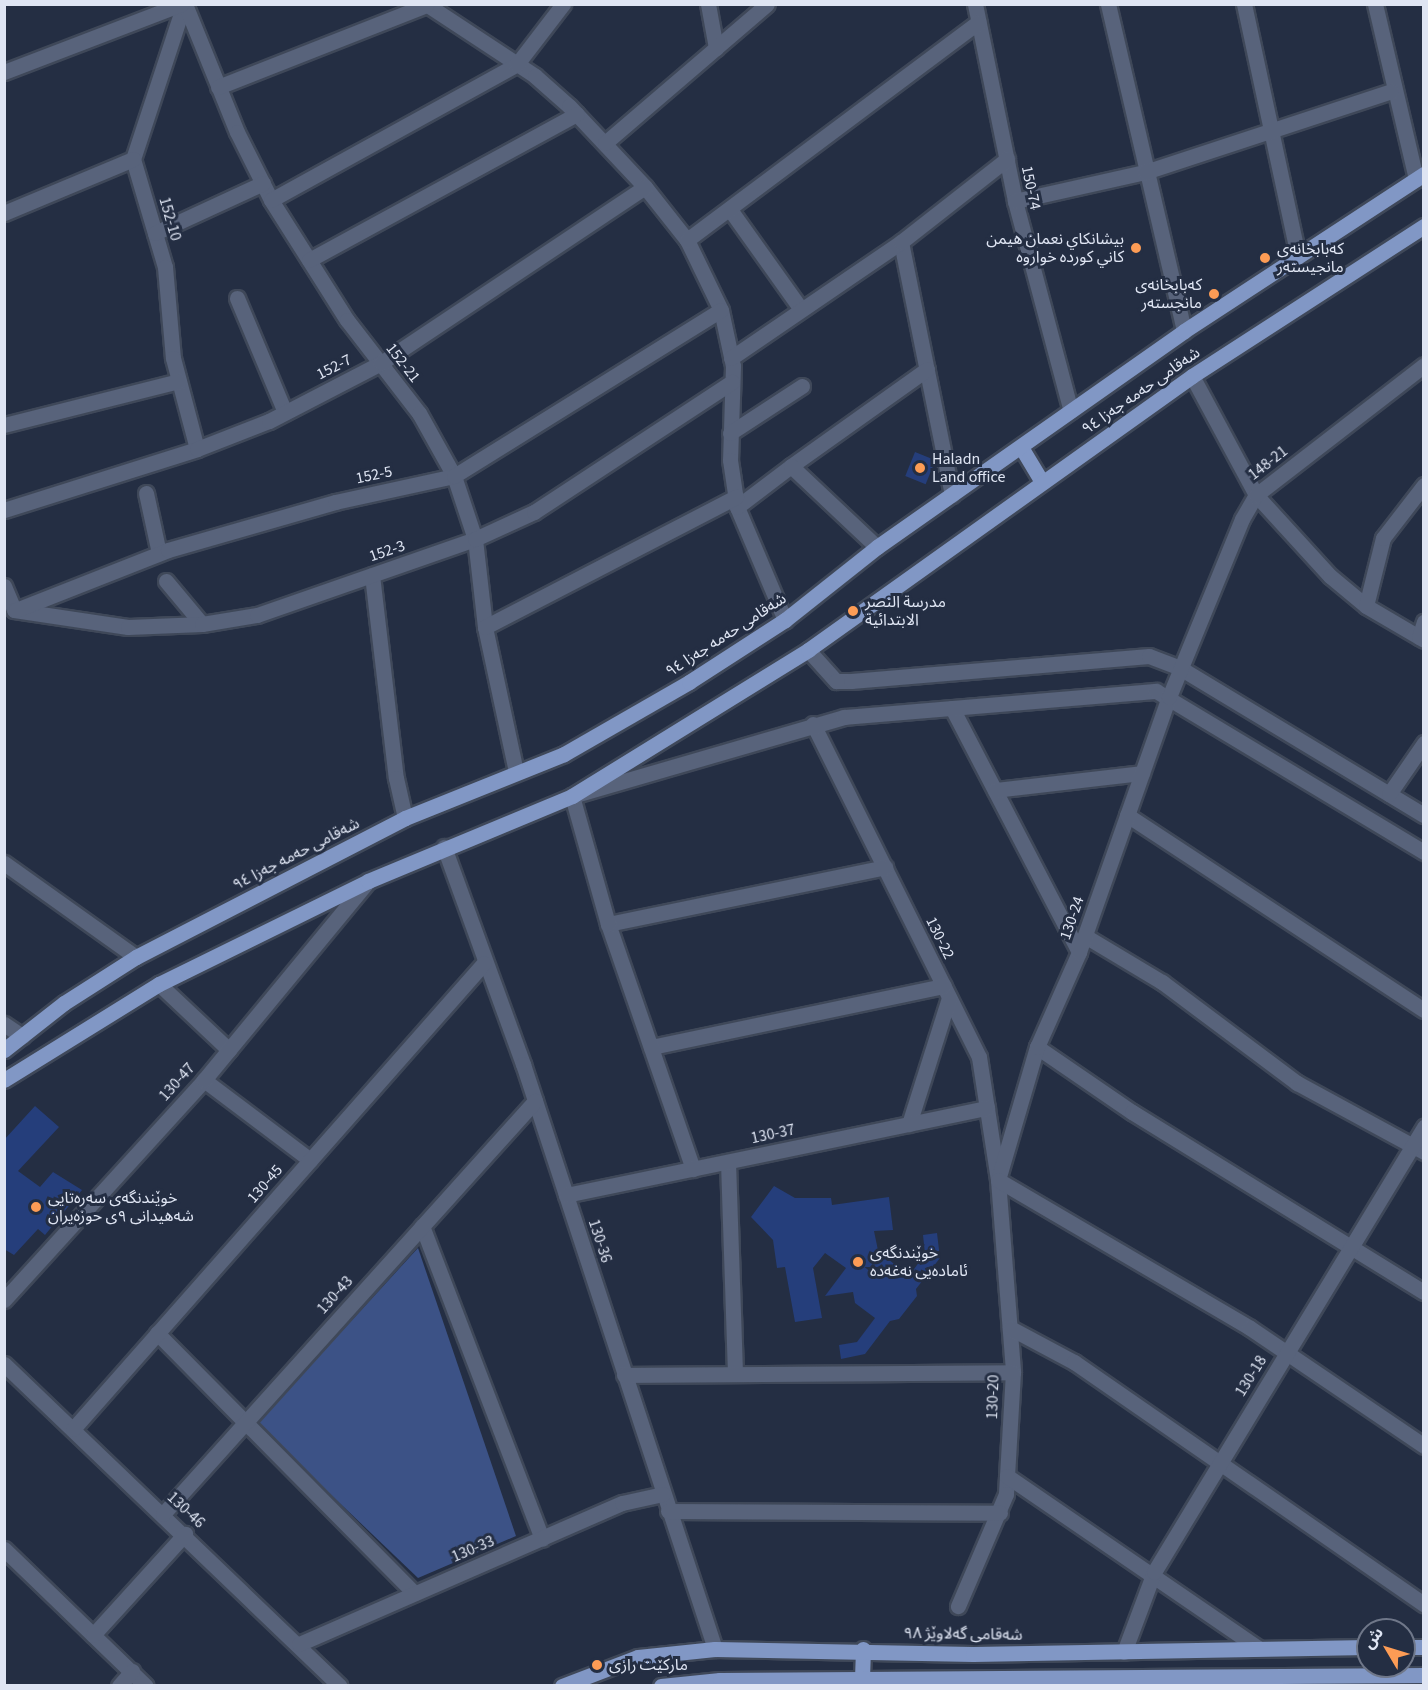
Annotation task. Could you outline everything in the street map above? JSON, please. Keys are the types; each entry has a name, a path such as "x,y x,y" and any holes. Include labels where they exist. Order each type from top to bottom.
{"main road":[{"name":"شەقامی حەمە جەزا ٩٤","path":"4,1050 136,957 405,818 564,754 786,620 877,547 1184,331 1420,177"},
{"name":"شەقامی حەمە جەزا ٩٤","path":"4,1080 159,984 368,881 444,847 572,796 808,650 1192,376 1424,226"},
{"path":"1021,447 1042,482"},
{"name":"شەقامی گەلاوێژ ٩٨","path":"562,1686 638,1657 715,1649 863,1649 973,1654 1356,1647"},
{"path":"862,1678 863,1649"},
{"path":"661,1686 862,1678 902,1682 1267,1682 1424,1675"}],"street":[{"path":"4,72 183,4"},
{"path":"4,213 133,159 183,4"},
{"name":"152-21","path":"183,4 271,200 309,260 381,363 420,413 454,477 475,539 485,627 516,772"},
{"path":"271,200 517,64 563,4"},
{"path":"708,4 716,48"},
{"path":"605,143 767,4"},
{"name":"150-74","path":"975,4 1015,201 1071,411"},
{"path":"1108,4 1145,172 1184,331"},
{"path":"1244,4 1273,129 1298,256"},
{"path":"1374,4 1391,91 1420,177"},
{"path":"219,87 426,5 517,64 577,114 645,187 687,240 721,310 731,358 730,433 736,502 786,620"},
{"path":"687,240 730,211 978,22"},
{"path":"1015,201 1145,172 1391,91"},
{"path":"309,260 577,114"},
{"name":"152-10","path":"133,159 165,267 179,381 197,449"},
{"path":"731,358 901,242 1006,159"},
{"path":"155,233 263,183"},
{"name":"152-7","path":"4,510 197,449 285,412 381,363 645,187"},
{"path":"730,211 801,309"},
{"path":"901,242 952,495"},
{"path":"237,298 285,412"},
{"name":"152-5","path":"9,612 159,553 335,502 454,477 721,310"},
{"name":"148-21","path":"1180,668 1256,495 1424,365"},
{"path":"485,627 736,502 791,466 927,369"},
{"path":"1192,376 1256,495 1330,576 1366,606 1421,639 1424,622"},
{"path":"4,425 179,381"},
{"name":"152-3","path":"9,612 128,627 202,624 257,615 475,539 534,512 732,382"},
{"path":"730,433 802,386"},
{"path":"791,466 877,547"},
{"path":"1366,606 1383,538 1424,485"},
{"path":"146,493 159,553"},
{"path":"372,575 396,778 405,818"},
{"path":"166,581 202,624"},
{"path":"4,585 9,612"},
{"path":"808,650 836,681 1149,656 1180,668 1424,814"},
{"name":"130-24","path":"998,1180 1037,1047 1079,952 1180,668"},
{"path":"693,1169 608,924 572,796 813,724 844,717 1156,691 1424,852"},
{"path":"952,708 1079,952"},
{"name":"130-22","path":"813,724 980,1058 998,1180"},
{"path":"1389,794 1424,743"},
{"path":"995,790 1142,773"},
{"path":"1127,815 1424,1010"},
{"name":"130-36","path":"444,847 535,1101 715,1649"},
{"path":"4,863 136,957"},
{"path":"608,924 885,867"},
{"name":"130-47","path":"4,1300 204,1080 368,881"},
{"path":"1085,936 1162,982 1297,1083 1418,1149"},
{"name":"130-45","path":"73,1429 484,963"},
{"path":"159,984 229,1050"},
{"path":"651,1047 947,992 909,1124"},
{"path":"4,1024 22,1036"},
{"path":"1037,1047 1132,1112 1423,1290"},
{"path":"204,1080 310,1160"},
{"name":"130-43","path":"163,1514 535,1101"},
{"name":"130-37","path":"566,1195 987,1108"},
{"name":"130-18","path":"1124,1652 1154,1572 1287,1352 1418,1149 1424,1127"},
{"path":"728,1162 735,1374"},
{"path":"998,1180 1287,1352 1424,1446"},
{"name":"130-20","path":"958,1606 1000,1513 1007,1476 1013,1372 998,1180"},
{"path":"423,1226 542,1539"},
{"path":"1010,1328 1074,1362 1218,1464 1424,1604"},
{"path":"158,1333 243,1423 414,1593"},
{"name":"130-46","path":"4,1364 185,1534 340,1686"},
{"path":"624,1375 1013,1372"},
{"path":"1007,1476 1154,1572 1258,1648"},
{"name":"130-33","path":"299,1644 622,1503 663,1494"},
{"path":"668,1510 1000,1513"},
{"path":"93,1635 185,1534"},
{"path":"4,1549 146,1686"},
{"path":"119,1686 132,1671"}],"shaded area":[{"path":"418,1248 516,1536 418,1578 257,1424"}],"building":[{"name":"Haladn Land office","path":"915,452 935,460 926,484 905,476"},
{"name":"خوێندنگەی سەرەتایی شەهیدانی ٩ی حوزەیران","path":"35,1106 59,1127 18,1171 40,1187 53,1172 82,1190 45,1235 38,1229 14,1255 4,1249 4,1140"},
{"path":"774,1186 795,1198 831,1198 832,1205 889,1197 893,1230 874,1231 880,1260 888,1259 909,1276 925,1254 923,1235 937,1233 940,1258 916,1289 917,1296 899,1319 890,1321 865,1354 841,1359 839,1345 857,1342 875,1318 855,1303 853,1292 825,1296 846,1268 825,1253 813,1268 822,1318 795,1322 785,1267 777,1268 773,1240 751,1217"}],"place":[{"name":"بيشانكاي نعمان هيمن كاني كورده خواروه","path":"1136,248"},
{"name":"كەبابخانەی مانجیستەر","path":"1265,258"},
{"name":"کەبابخانەی مانجستەر","path":"1214,294"},
{"name":"Haladn Land office","path":"920,468"},
{"name":"مدرسة النصر الابتدائية","path":"853,611"},
{"name":"خوێندنگەی سەرەتایی شەهیدانی ٩ی حوزەیران","path":"36,1207"},
{"name":"خوێندنگەی ئامادەیی نەغەدە","path":"858,1262"},
{"name":"مارکێت رازی","path":"597,1665"}]}
